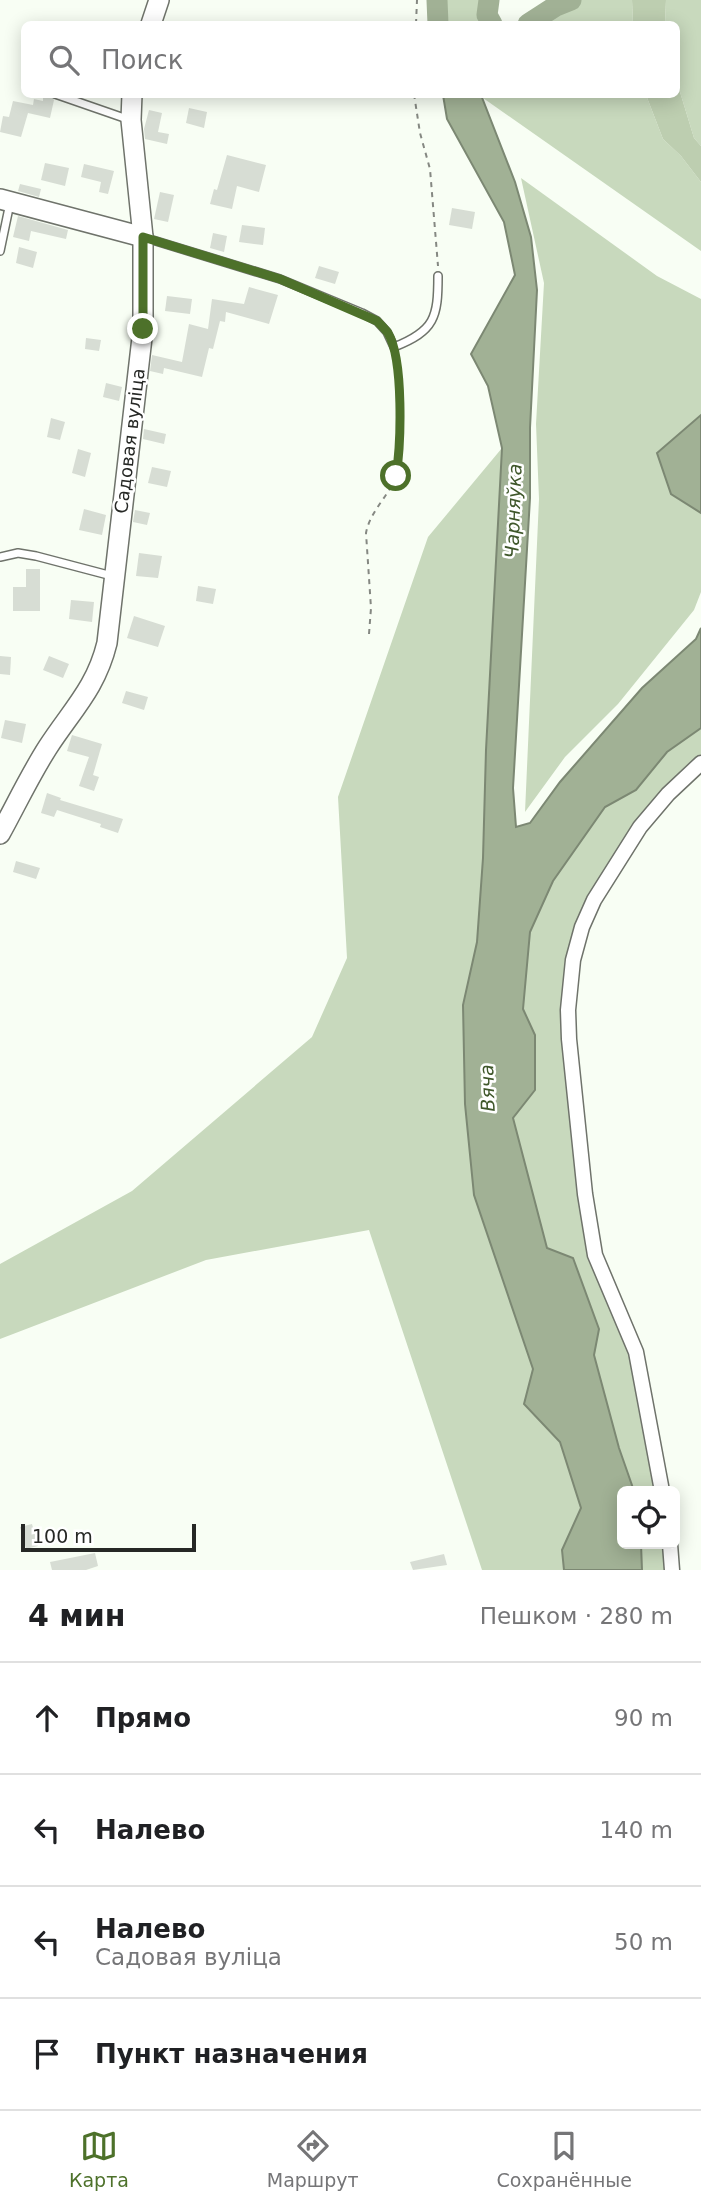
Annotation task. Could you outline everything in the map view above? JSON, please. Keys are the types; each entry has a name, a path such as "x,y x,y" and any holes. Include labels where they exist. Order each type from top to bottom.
{"street":[{"path":"152,21 159,0"},
{"name":"Садовая вуліца","path":"0,834 48,747 94,681 107,643 143,329 143,237 131,120 132,98"},
{"path":"5,201 143,237"},
{"path":"661,1486 636,1352 595,1255 585,1194 568,1010 573,960 582,927 594,900 640,827 668,794 701,764"},
{"path":"670,1549 671,1570"}],"lane":[{"path":"67,98 131,120"},
{"path":"0,251 5,201"},
{"path":"143,237 280,279 362,313 377,321 387,332 394,347 408,341 433,321 438,303 438,276"},
{"path":"0,557 18,553 36,556 114,577"}],"path":[{"path":"416,21 417,0"},
{"path":"415,98 420,133 430,169 438,276"},
{"path":"369,634 371,608 367,556 368,522 396,476 399,455 398,380 394,347"}],"shaded area":[{"path":"437,0 489,0 487,15 490,21 438,21"},
{"path":"571,0 632,0 633,21 533,21"},
{"path":"632,0 666,0 665,21 633,21"},
{"path":"666,0 701,0 701,146 694,138 680,92 680,21 665,21"},
{"path":"680,92 694,138 701,146 701,182 681,156 663,139 647,98 680,98"},
{"path":"483,98 647,98 663,139 681,156 701,182 701,251"},
{"path":"521,178 657,276 701,299 701,592 694,610 618,704 565,757 525,812 539,499 536,424 544,283"},
{"path":"502,448 483,858 477,942 463,1005 474,1195 533,1369 524,1404 560,1442 582,1509 562,1550 564,1570 482,1570 369,1230 206,1260 0,1339 0,1264 132,1191 312,1037 347,958 338,797 428,537"},
{"path":"701,727 701,763 668,794 594,900 568,1010 595,1255 636,1352 661,1486 632,1486 594,1355 599,1328 547,1248 513,1118 535,1090 535,1035 523,1009 530,932 553,881 605,807 636,790 667,752"},
{"path":"641,1549 670,1549 672,1570 642,1570"}],"water":[{"name":"Вяча","path":"444,98 482,98 515,182 531,237 537,290 530,428 530,498 513,788 516,827 530,823 560,782 642,688 696,639 701,628 701,728 667,752 636,790 605,807 553,881 530,932 523,1009 535,1035 535,1090 513,1118 547,1248 573,1258 599,1329 594,1355 632,1486 617,1486 617,1549 641,1549 642,1570 564,1570 562,1550 581,1508 560,1442 524,1404 533,1369 474,1195 465,1104 463,1005 477,942 483,858 502,448 488,386 471,354 515,275 504,222 447,119"},
{"path":"701,415 701,513 671,494 657,453"}],"building":[{"path":"43,98 54,100 50,118 28,113 21,137 0,132 3,116 9,117 13,101 33,105 34,99 43,101"},
{"path":"189,108 207,112 204,128 186,123"},
{"path":"149,110 162,113 158,132 169,134 167,144 145,139 144,129"},
{"path":"227,155 266,165 259,192 237,186 232,209 210,204"},
{"path":"45,163 69,168 65,186 41,180"},
{"path":"84,164 114,171 108,194 99,192 101,182 81,177"},
{"path":"20,184 41,189 39,197 18,191"},
{"path":"160,192 174,195 168,222 154,219"},
{"path":"452,208 475,212 472,229 449,225"},
{"path":"18,216 68,230 66,239 31,231 29,241 13,237"},
{"path":"242,225 265,228 263,245 239,242"},
{"path":"213,233 227,236 224,252 210,248"},
{"path":"19,247 37,252 33,268 16,263"},
{"path":"319,266 339,272 335,284 315,278"},
{"path":"249,287 278,295 269,324 226,312 225,322 220,321 213,349 209,348 202,377 164,368 163,374 150,371 152,355 182,362 189,324 208,329 212,299 244,304"},
{"path":"167,296 192,299 190,314 165,311"},
{"path":"86,338 101,340 99,351 85,349"},
{"path":"106,383 122,387 119,401 103,397"},
{"path":"51,418 65,422 60,440 47,437"},
{"path":"144,429 166,434 164,444 143,439"},
{"path":"78,449 91,453 85,477 72,473"},
{"path":"152,467 171,471 167,487 148,483"},
{"path":"84,509 106,515 102,535 79,530"},
{"path":"135,510 150,513 147,525 133,522"},
{"path":"139,553 162,556 158,578 136,576"},
{"path":"26,569 40,569 40,611 13,611 13,587 26,587"},
{"path":"198,586 216,589 213,604 196,601"},
{"path":"71,600 94,602 92,622 69,619"},
{"path":"134,616 165,626 158,647 127,638"},
{"path":"0,656 11,657 10,675 0,674"},
{"path":"49,656 69,664 63,678 43,670"},
{"path":"126,691 148,697 144,710 122,703"},
{"path":"5,720 26,724 22,743 1,738"},
{"path":"72,735 102,744 93,775 99,777 94,791 79,786 89,757 67,751"},
{"path":"47,793 61,798 60,800 123,819 118,833 100,827 101,824 57,810 54,817 41,813"},
{"path":"16,861 40,868 36,879 13,872"},
{"path":"32,1524 38,1546 26,1549 20,1527"},
{"path":"95,1553 98,1566 86,1570 52,1570 50,1562"},
{"path":"444,1554 447,1565 413,1570 410,1562"}],"waterway":[{"name":"Чарняўка","path":"437,0 438,21"},
{"name":"Чарняўка","path":"489,0 487,15 490,21"},
{"name":"Чарняўка","path":"533,21 571,0"}],"route":[{"path":"143,329 143,237 280,279 377,321 387,332 394,347 399,419 396,476"}]}
